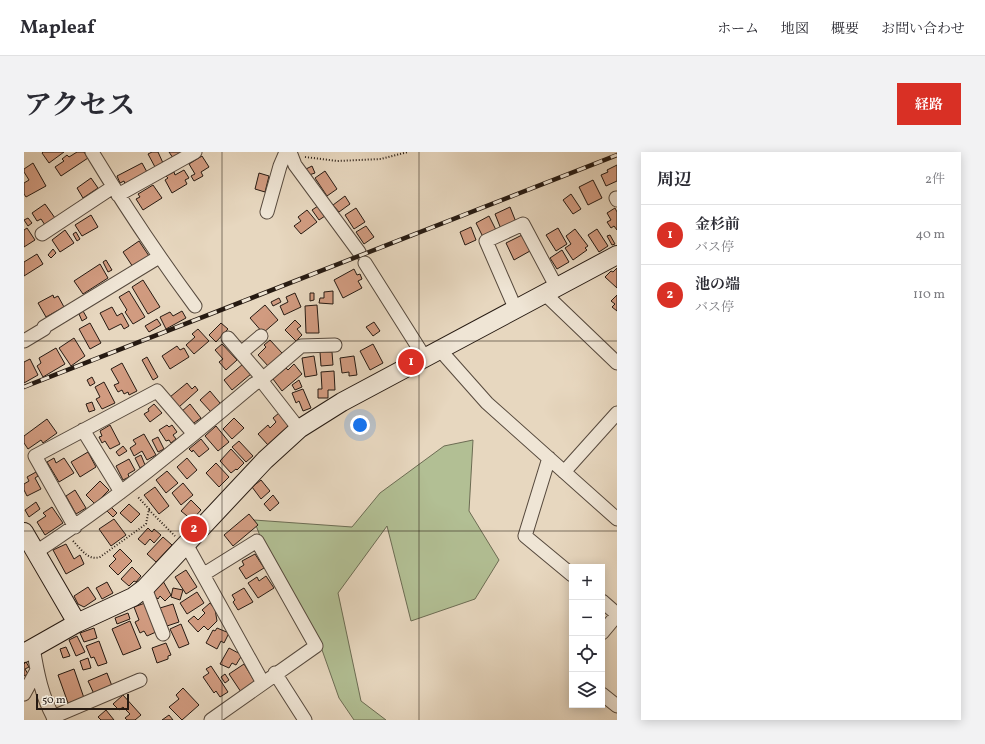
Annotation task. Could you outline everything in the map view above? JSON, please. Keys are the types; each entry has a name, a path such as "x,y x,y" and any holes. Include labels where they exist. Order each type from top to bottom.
{"street":[{"path":"92,152 159,258 195,306"},
{"path":"42,234 116,191 195,152"},
{"path":"268,212 280,166 289,153"},
{"path":"289,153 295,166 433,354 617,519"},
{"path":"516,310 486,241 523,224 551,291 617,362"},
{"path":"140,680 54,719 43,694 37,670 29,650 76,623 133,597 145,588 183,542 264,460 300,429 342,402 617,255"},
{"path":"24,341 44,329 44,327 159,258"},
{"path":"241,352 261,336"},
{"path":"228,338 259,374 260,381 300,429"},
{"path":"36,552 70,530 125,489 254,384 260,381 301,346 335,345"},
{"path":"70,530 35,456 157,391 194,434"},
{"path":"564,472 617,413"},
{"path":"83,430 125,489"},
{"path":"549,458 525,536 569,573"},
{"path":"24,532 76,623"},
{"path":"204,574 257,541 316,646 275,673 211,720"},
{"path":"183,542 204,574 263,683"},
{"path":"145,588 163,634"},
{"path":"605,604 617,614 605,629"},
{"path":"24,694 37,670"},
{"path":"275,673 305,720"},
{"path":"605,696 617,706"}],"path":[{"path":"289,153 337,161 381,159 408,152"},
{"path":"125,489 183,542"},
{"path":"70,530 88,556 96,558 100,557 146,524 149,510"}],"green space":[{"path":"473,440 469,511 499,560 475,599 411,621 387,526 338,593 361,701 386,720 354,720 339,698 321,647 260,536 254,520 352,527 380,493 444,446"}],"building":[{"path":"64,152 49,163 42,153"},
{"path":"77,152 84,152 88,158 61,176 55,167 64,161 62,159 67,155 69,157"},
{"path":"158,152 163,163 155,167 148,154"},
{"path":"169,152 182,152 173,158"},
{"path":"202,156 209,167 201,172 203,176 194,181 191,176 195,174 189,164"},
{"path":"33,163 46,186 26,197 24,194 24,183 29,180 24,172 24,169"},
{"path":"142,163 147,172 125,184 124,181 120,183 117,176"},
{"path":"617,165 617,181 606,186 601,175"},
{"path":"312,166 315,173 309,175 306,169"},
{"path":"184,170 189,178 185,180 187,184 172,193 165,180 168,178 166,176 174,172 175,175"},
{"path":"325,171 337,189 327,196 315,178"},
{"path":"259,173 269,176 265,192 255,189"},
{"path":"91,178 98,188 83,198 77,188"},
{"path":"593,180 602,198 588,205 579,187"},
{"path":"153,185 162,198 143,210 136,199 140,197 138,194"},
{"path":"571,194 581,209 573,214 563,200"},
{"path":"345,196 350,204 339,212 333,205"},
{"path":"45,204 55,218 45,225 41,219 37,221 32,213"},
{"path":"318,206 325,216 319,220 312,210"},
{"path":"510,207 516,222 501,229 495,214"},
{"path":"356,208 365,222 354,229 345,215"},
{"path":"615,208 617,212 617,230 614,226 611,228 607,222 611,220 607,213"},
{"path":"307,210 317,222 301,234 294,226 301,221 298,217"},
{"path":"91,215 98,227 82,236 75,225"},
{"path":"489,216 496,230 483,237 476,223"},
{"path":"28,218 32,223 28,226 24,220"},
{"path":"366,226 374,237 364,244 356,232"},
{"path":"471,227 476,240 465,245 460,232"},
{"path":"27,228 35,240 24,247 24,230"},
{"path":"558,228 567,244 556,251 546,235"},
{"path":"575,229 588,246 585,248 587,250 573,260 565,248 571,244 566,236"},
{"path":"597,229 608,246 599,252 588,235"},
{"path":"65,230 74,243 60,252 52,240"},
{"path":"76,232 80,239 77,241 73,234"},
{"path":"522,235 530,251 514,260 506,243"},
{"path":"610,235 615,244 612,245 607,236"},
{"path":"139,241 149,256 133,267 123,252"},
{"path":"53,249 56,253 51,258 48,255"},
{"path":"562,250 569,262 557,269 550,258"},
{"path":"37,254 43,264 24,276 24,262"},
{"path":"106,260 112,270 108,272 103,262"},
{"path":"100,264 108,278 83,294 74,281"},
{"path":"617,268 617,288 605,277"},
{"path":"354,269 357,275 360,274 362,279 358,281 362,288 343,298 334,280"},
{"path":"143,280 160,307 148,314 132,287"},
{"path":"129,291 145,317 133,324 125,312 127,310 119,297"},
{"path":"333,291 333,304 319,303 320,298 324,298 324,292"},
{"path":"295,293 301,307 284,315 280,306 288,302 286,297"},
{"path":"310,293 314,293 314,300 310,301"},
{"path":"53,295 54,298 58,296 64,307 46,317 38,303"},
{"path":"617,295 617,311 612,307 615,304 611,301"},
{"path":"279,298 281,302 273,306 271,302"},
{"path":"265,305 278,320 263,333 250,318"},
{"path":"317,305 319,333 306,333 305,306"},
{"path":"112,307 117,316 122,313 129,326 124,329 121,324 109,330 100,313"},
{"path":"83,311 87,318 82,321 79,314"},
{"path":"182,311 186,318 166,329 160,317 170,312 173,316"},
{"path":"157,319 161,325 149,332 145,326"},
{"path":"295,320 301,326 297,329 302,335 296,341 285,330"},
{"path":"374,322 380,331 373,336 366,327"},
{"path":"90,323 101,343 90,349 79,329"},
{"path":"221,323 228,329 216,342 209,335"},
{"path":"198,329 209,341 194,354 186,345 195,337 192,334"},
{"path":"74,338 85,356 71,366 59,348"},
{"path":"270,340 282,353 269,367 258,355 266,347 264,345"},
{"path":"222,344 237,360 226,370 219,362 223,359 215,350"},
{"path":"373,344 383,363 370,370 360,351"},
{"path":"177,346 180,350 184,348 189,357 170,369 162,356"},
{"path":"56,348 65,364 43,377 37,366 41,363 39,358"},
{"path":"320,352 332,352 333,365 321,366"},
{"path":"314,356 317,375 305,377 302,358"},
{"path":"354,356 357,375 349,376 349,372 342,373 340,358"},
{"path":"147,357 158,377 153,380 142,360"},
{"path":"30,359 38,375 24,383 24,362"},
{"path":"122,363 137,391 129,395 128,392 124,394 122,390 118,392 114,385 119,383 111,369"},
{"path":"243,364 251,374 232,390 224,380"},
{"path":"294,364 302,374 282,391 273,379 286,368 288,370"},
{"path":"334,371 335,390 328,390 328,398 318,398 318,389 322,389 321,372"},
{"path":"92,377 95,383 90,386 87,380"},
{"path":"299,380 302,387 295,390 292,385"},
{"path":"104,382 115,403 102,409 96,399 100,397 95,387"},
{"path":"187,383 192,389 195,386 198,390 179,407 170,397"},
{"path":"303,389 311,408 303,411 299,401 296,403 292,393"},
{"path":"210,391 220,403 211,412 200,400"},
{"path":"92,402 95,410 89,412 86,404"},
{"path":"154,404 162,413 150,422 144,414 149,411 148,409"},
{"path":"190,404 201,418 191,425 181,412"},
{"path":"279,413 290,426 268,445 258,434 268,425 270,428 276,422 273,418"},
{"path":"234,418 244,428 232,439 223,429"},
{"path":"47,419 57,433 43,443 41,440 28,449 24,443 24,436"},
{"path":"110,425 120,444 110,449 105,441 102,443 99,437 102,436 100,431"},
{"path":"167,425 169,427 172,425 177,432 173,435 176,439 171,443 169,440 166,441 159,430"},
{"path":"216,426 229,442 218,451 205,436"},
{"path":"144,434 156,455 147,460 142,451 134,456 130,448 136,444 133,440"},
{"path":"158,437 164,449 158,452 152,440"},
{"path":"201,439 209,449 199,457 193,450 192,452 189,449"},
{"path":"239,441 253,456 246,462 232,447"},
{"path":"123,446 127,451 119,456 116,452"},
{"path":"231,449 244,463 237,470 236,469 231,473 220,461"},
{"path":"88,452 96,467 80,477 71,462"},
{"path":"141,455 145,465 140,468 135,458"},
{"path":"54,458 56,463 64,458 74,473 59,482 47,462"},
{"path":"187,458 197,470 187,479 177,467"},
{"path":"129,459 135,470 128,474 129,477 123,480 116,466"},
{"path":"216,463 229,477 219,487 206,473"},
{"path":"167,471 178,483 166,493 156,480"},
{"path":"36,472 38,476 35,478 41,489 27,496 24,490 24,484 29,481 27,477"},
{"path":"261,480 270,491 261,499 252,487"},
{"path":"100,481 109,490 95,504 86,495"},
{"path":"183,483 193,495 181,505 172,493"},
{"path":"155,487 169,506 159,514 144,495"},
{"path":"75,490 86,508 76,514 66,496"},
{"path":"273,495 279,503 270,511 264,504"},
{"path":"191,500 201,510 192,520 181,511"},
{"path":"36,502 40,509 29,517 25,510"},
{"path":"129,504 140,514 131,523 120,513"},
{"path":"52,507 63,523 45,535 37,522 46,516 43,513"},
{"path":"111,507 117,513 113,517 107,511"},
{"path":"249,514 258,525 233,546 224,535"},
{"path":"114,519 126,535 111,546 99,529"},
{"path":"148,528 152,532 154,529 161,535 154,543 150,539 145,545 138,539"},
{"path":"163,537 172,545 156,562 147,554"},
{"path":"66,544 74,559 80,555 84,564 66,574 53,550"},
{"path":"120,549 132,561 118,575 109,566 116,559 113,556"},
{"path":"255,554 264,568 246,579 239,568 244,565 242,561"},
{"path":"132,567 141,576 136,582 134,581 129,586 121,579"},
{"path":"186,570 197,587 186,594 175,577"},
{"path":"266,576 274,588 258,598 248,583 257,577 259,581"},
{"path":"163,581 171,595 165,601 160,596 158,599 152,593"},
{"path":"107,582 113,593 102,599 96,588"},
{"path":"88,587 96,599 84,607 78,604 74,596"},
{"path":"173,588 183,590 180,600 171,597"},
{"path":"244,588 253,602 238,610 233,602 235,600 232,595"},
{"path":"197,592 204,603 187,614 180,603"},
{"path":"145,603 156,632 147,636 144,631 140,633 135,622 139,620 134,607"},
{"path":"210,603 215,609 217,621 208,630 204,626 198,632 188,621 194,616 198,620 205,613 202,610"},
{"path":"173,604 179,622 167,626 160,608"},
{"path":"128,613 130,619 117,624 115,618"},
{"path":"130,621 141,648 123,655 112,629"},
{"path":"181,624 189,644 179,648 170,629"},
{"path":"94,628 97,638 84,642 80,633"},
{"path":"217,628 229,633 224,643 221,641 217,649 206,643 213,630 215,631"},
{"path":"77,636 85,652 76,656 69,640"},
{"path":"99,641 107,663 98,666 94,657 91,658 86,646"},
{"path":"166,643 171,655 168,656 168,659 157,663 152,648"},
{"path":"66,647 70,656 63,658 60,649"},
{"path":"229,648 242,655 236,665 232,663 229,668 220,664"},
{"path":"88,658 91,668 83,670 80,661"},
{"path":"26,662 29,667 25,669 28,674 24,676 24,664"},
{"path":"244,664 255,682 241,692 229,674"},
{"path":"211,666 228,692 220,697 216,691 214,693 203,677 209,673 206,669"},
{"path":"74,669 84,698 68,703 58,675"},
{"path":"107,673 112,686 94,694 88,681"},
{"path":"225,674 229,680 225,683 221,677"},
{"path":"183,688 199,705 182,720 169,707 179,699 176,695"},
{"path":"123,695 141,715 135,720 127,720 125,718 130,714 123,707 119,710 113,704"},
{"path":"106,710 114,720 101,720 98,717"},
{"path":"169,715 173,720 162,720"}],"railway":[{"path":"24,387 617,155"}],"place":[{"name":"金杉前","path":"411,362"},
{"name":"池の端","path":"194,529"}]}
